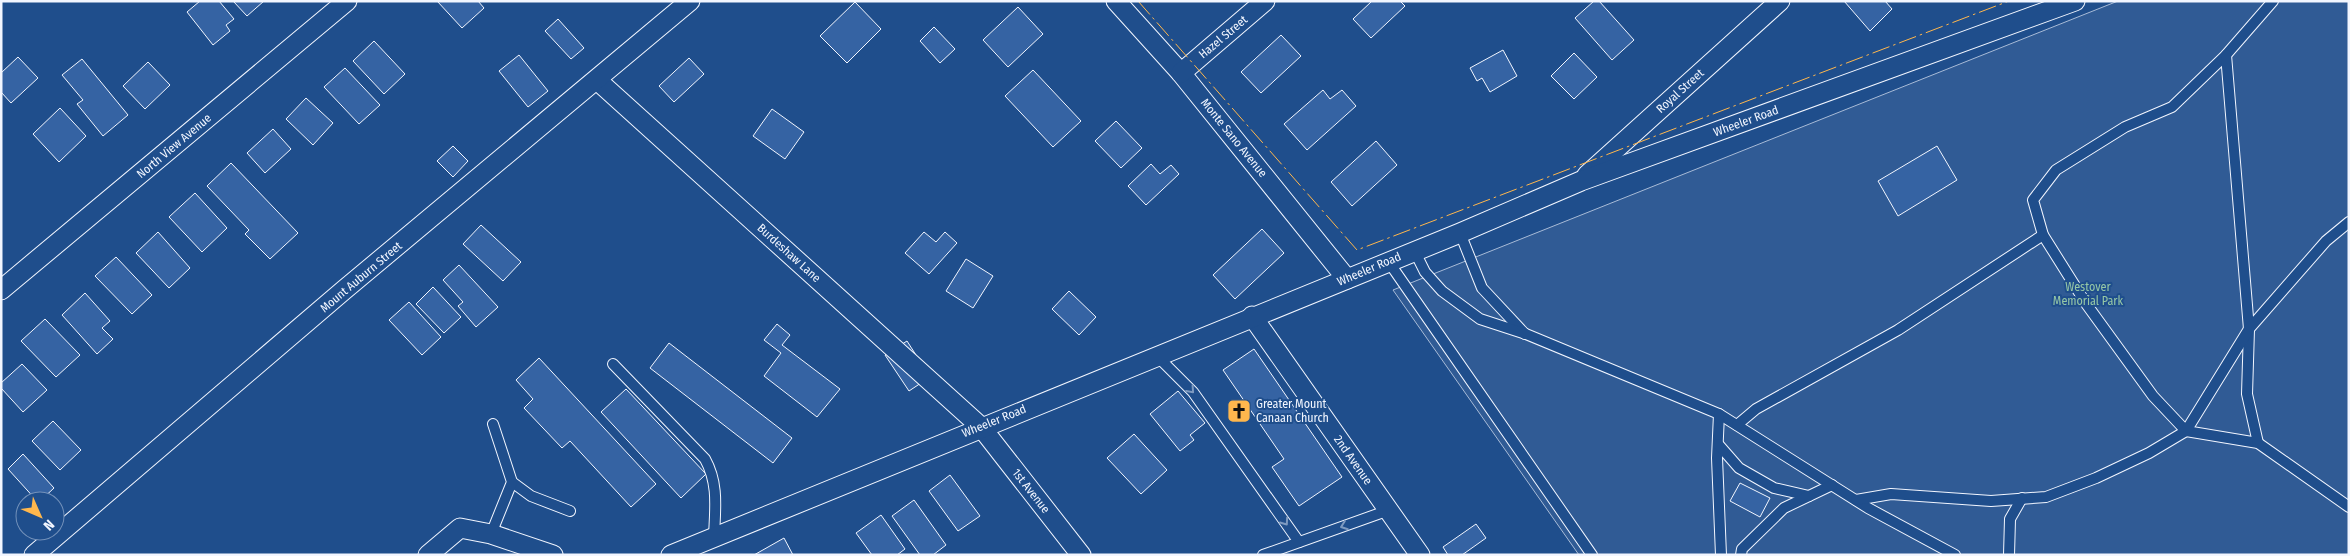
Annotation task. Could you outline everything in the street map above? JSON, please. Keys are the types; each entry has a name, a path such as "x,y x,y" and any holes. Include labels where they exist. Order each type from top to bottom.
{"street":[{"name":"North View Avenue","path":"1,290 347,1"},
{"name":"Mount Auburn Street","path":"34,555 336,297 598,80 690,1"},
{"name":"Monte Sano Avenue","path":"1116,1 1180,73 1347,279"},
{"name":"Hazel Street","path":"1180,73 1265,1"},
{"name":"Royal Street","path":"1580,181 1780,1"},
{"name":"Wheeler Road","path":"671,555 1156,355 1347,279 1388,260 1460,233 1580,181 2075,1"},
{"name":"Burdeshaw Lane","path":"598,80 980,427"},
{"name":"2nd Avenue","path":"1252,316 1420,555"},
{"name":"1st Avenue","path":"980,427 1081,555"},
{"path":"428,555 460,528 491,534 552,555"}],"lane":[{"path":"2273,1 2226,55 2172,107 2125,127 2056,170 2033,200 2043,235 2087,305 2147,388 2186,430 2258,443 2349,507"},
{"path":"2226,55 2249,329 2247,394 2258,443"},
{"path":"1856,500 1891,494 1991,501 2046,497 2096,478 2148,453 2186,430 2249,329 2326,241 2349,222"},
{"path":"1460,233 1482,288 1526,334"},
{"path":"1738,425 1756,409 1898,330 2043,235"},
{"path":"1414,250 1425,272 1442,291 1480,319 1526,334 1719,414 1856,500 1954,555"},
{"path":"1388,260 1592,555"},
{"path":"1156,355 1193,392 1299,542"},
{"path":"613,364 705,459 712,472 715,484 714,538"},
{"path":"1719,414 1721,555"},
{"path":"492,424 512,482 531,496 570,511"},
{"path":"1718,444 1739,468 1774,488 1809,496"},
{"path":"491,534 512,482"},
{"path":"1741,555 1742,549 1784,508 1832,485"},
{"path":"2009,555 2010,519 2022,498"},
{"path":"1263,555 1388,510"}],"shaded area":[{"name":"Westover Memorial Park","path":"2118,1 2349,1 2349,555 1579,555 1393,290"}],"building":[{"path":"200,1 219,1 234,19 226,25 230,31 213,45 187,12"},
{"path":"233,1 264,1 247,16"},
{"path":"437,1 478,1 484,8 462,28"},
{"path":"1372,1 1400,1 1405,6 1371,38 1353,19"},
{"path":"1594,1 1599,1 1634,40 1612,60 1575,18"},
{"path":"1844,1 1885,1 1892,9 1870,31"},
{"path":"855,2 881,29 847,63 820,36"},
{"path":"1018,7 1043,34 1008,67 983,40"},
{"path":"558,19 584,48 571,59 545,31"},
{"path":"934,27 955,49 940,63 920,41"},
{"path":"1281,35 1301,56 1261,93 1241,72"},
{"path":"374,41 405,74 384,94 353,61"},
{"path":"1503,50 1517,76 1490,92 1482,78 1477,81 1470,68"},
{"path":"1574,53 1597,77 1574,99 1551,76"},
{"path":"519,55 548,91 528,107 499,71"},
{"path":"18,57 38,78 11,103 1,92 1,73"},
{"path":"689,58 704,74 674,102 659,86"},
{"path":"82,59 128,115 103,136 77,104 83,100 62,75"},
{"path":"148,62 170,85 145,109 123,86"},
{"path":"345,68 380,105 359,124 324,87"},
{"path":"1033,70 1081,121 1053,147 1005,96"},
{"path":"1323,90 1330,99 1342,90 1356,106 1307,150 1284,124"},
{"path":"306,98 333,123 313,145 286,119"},
{"path":"60,108 86,136 59,162 33,134"},
{"path":"772,109 804,132 785,159 753,136"},
{"path":"1116,121 1142,148 1121,168 1095,141"},
{"path":"273,129 291,149 265,173 247,153"},
{"path":"1376,141 1397,165 1352,206 1331,182"},
{"path":"453,146 468,161 453,177 437,161"},
{"path":"1937,146 1957,180 1898,216 1878,181"},
{"path":"231,163 298,233 270,259 245,234 249,230 207,186"},
{"path":"1151,164 1160,174 1171,165 1179,174 1146,205 1128,186"},
{"path":"195,193 227,228 202,252 169,217"},
{"path":"481,225 521,262 503,281 463,244"},
{"path":"1262,229 1284,253 1235,299 1213,275"},
{"path":"158,232 190,268 169,288 136,253"},
{"path":"924,232 936,242 945,232 957,243 929,274 905,253"},
{"path":"116,257 152,295 132,314 95,276"},
{"path":"966,259 993,276 973,308 946,291"},
{"path":"459,265 498,307 476,327 458,306 463,302 443,280"},
{"path":"433,287 461,317 444,333 416,304"},
{"path":"1069,291 1096,317 1079,335 1052,309"},
{"path":"85,293 110,321 102,328 113,339 97,354 62,315"},
{"path":"409,302 441,337 422,355 389,320"},
{"path":"45,319 80,355 56,377 21,341"},
{"path":"777,324 790,335 782,345 840,389 817,417 764,376 781,353 764,340"},
{"path":"907,341 930,377 909,391 885,355"},
{"path":"669,343 792,438 773,463 650,368"},
{"path":"1254,349 1342,477 1299,506 1272,467 1284,459 1223,370"},
{"path":"539,358 656,484 631,507 570,441 562,448 524,408 533,399 516,380"},
{"path":"22,364 47,390 23,412 1,388 1,383"},
{"path":"626,389 706,474 681,498 601,412"},
{"path":"1178,391 1205,423 1190,435 1194,440 1180,451 1150,414"},
{"path":"53,421 81,450 60,470 32,441"},
{"path":"1134,434 1167,470 1141,494 1107,458"},
{"path":"23,454 54,488 51,491 28,491 8,469"},
{"path":"950,475 980,516 958,531 929,491"},
{"path":"1740,483 1770,498 1760,517 1730,501"},
{"path":"914,500 946,545 933,555 920,555 892,516"},
{"path":"881,515 905,549 897,555 872,555 856,533"},
{"path":"1476,524 1486,538 1462,555 1448,555 1443,547"},
{"path":"784,538 793,555 754,555"}],"power":[{"path":"1138,1 1357,250 2009,1"}],"place":[{"name":"Greater Mount Canaan Church","path":"1239,411"}]}
